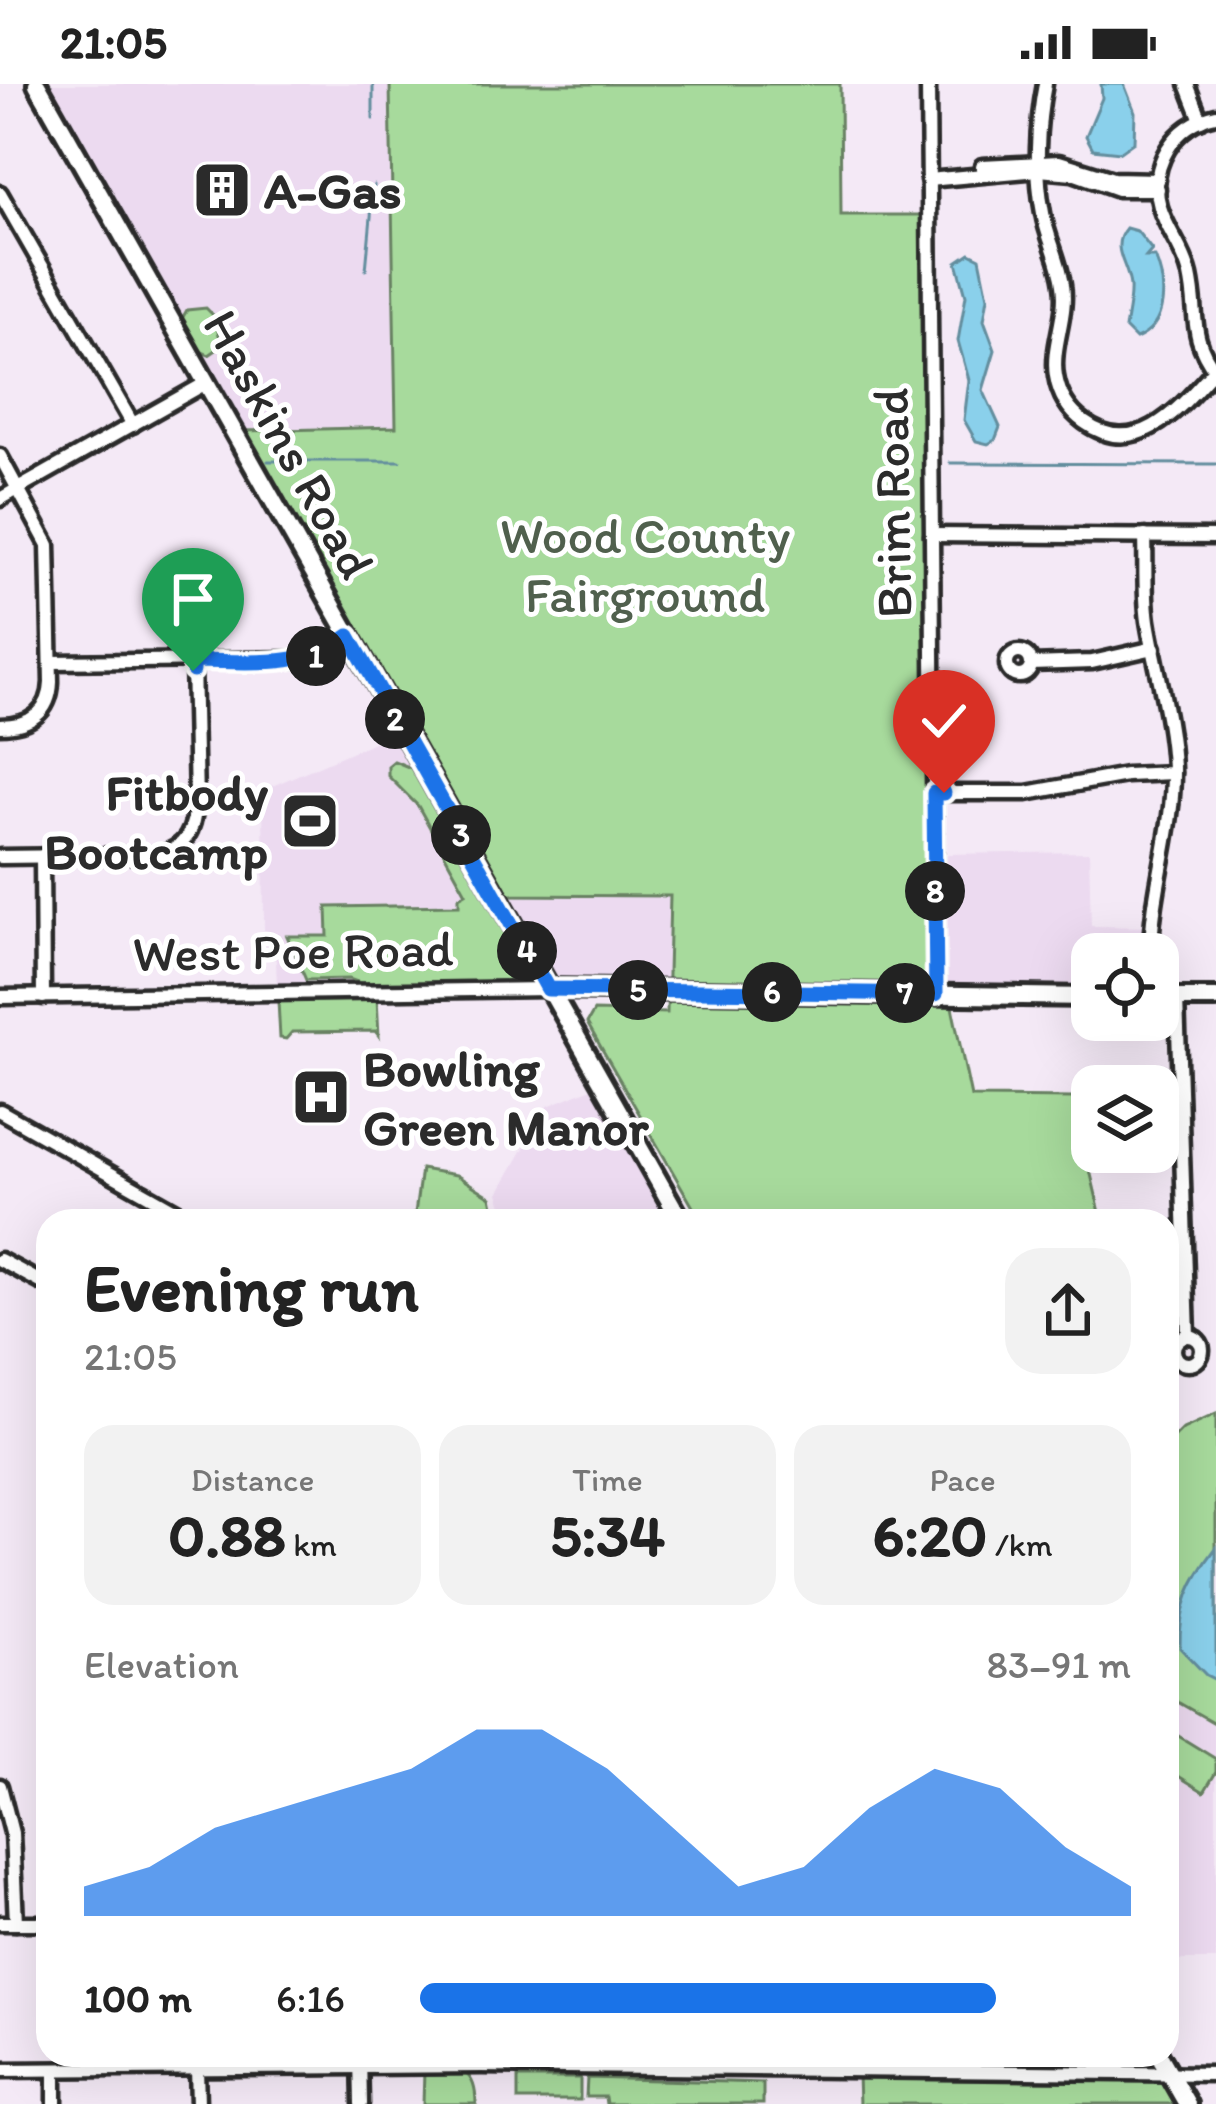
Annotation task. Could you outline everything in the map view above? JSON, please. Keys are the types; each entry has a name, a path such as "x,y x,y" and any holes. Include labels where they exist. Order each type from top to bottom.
{"main road":[{"name":"Haskins Road","path":"37,84 674,1209"},
{"name":"West Poe Road","path":"548,989 1071,997"},
{"path":"1179,998 1216,998"},
{"path":"1166,2067 1187,2104"}],"street":[{"name":"Brim Road","path":"928,84 936,994"},
{"path":"1045,84 1039,166 1043,215 1064,286 1065,313 1055,371 1069,408 1105,433 1145,432 1180,409 1215,371 1196,340 1191,278 1159,203 1158,184 1170,145 1201,119 1216,115"},
{"path":"1187,84 1201,119"},
{"path":"928,176 1073,164 1113,179 1158,184"},
{"path":"0,193 133,425"},
{"path":"0,499 206,383"},
{"path":"0,456 50,554 51,662 51,694 42,712 25,723 0,726"},
{"path":"932,536 1216,537"},
{"path":"1145,536 1146,602 1168,713 1173,773 1152,933"},
{"path":"51,662 305,659 349,636"},
{"path":"1031,664 1092,662 1154,648"},
{"path":"0,856 158,855 175,850 186,840 195,821 196,802 193,661"},
{"path":"934,793 1027,793 1126,775 1173,773"},
{"path":"42,856 43,997"},
{"name":"West Poe Road","path":"0,997 548,989"},
{"path":"1170,1041 1187,1336"},
{"path":"0,1111 173,1209"},
{"path":"0,1260 36,1280"},
{"path":"0,1786 12,1833 16,1923"},
{"path":"0,1923 36,1923"},
{"path":"0,2070 220,2067"},
{"path":"360,2067 361,2104"},
{"path":"766,2067 1216,2074"},
{"path":"1002,2067 1002,2072"},
{"path":"197,2068 198,2104"},
{"path":"55,2069 56,2104"}],"shaded area":[{"path":"49,84 390,84 396,428 245,431"},
{"path":"397,732 542,986 277,986 276,961 264,934 263,790"},
{"path":"1089,852 1091,926 1156,927 1156,933 1071,933 1071,989 944,986 944,854"},
{"path":"504,896 669,897 668,983 562,982 547,973"},
{"path":"599,1085 668,1209 503,1209 498,1193 548,1106"},
{"path":"1179,1703 1216,1724 1216,1960 1182,1960"}],"green space":[{"name":"Wood County Fairground","path":"390,84 840,84 841,215 929,215 936,993 951,1002 971,1097 1071,1098 1071,1173 1091,1173 1099,1209 694,1209 587,1023 594,1011 667,1013 670,896 503,895 245,431 396,427"},
{"path":"206,308 214,316 222,346 209,355 195,349 180,322 187,310"},
{"path":"394,761 416,770 522,956 522,973 503,982 366,985 349,979 306,980 287,936 328,936 327,907 459,905 459,897 466,893 418,806 388,776 388,766"},
{"path":"377,998 379,1036 375,1031 292,1032 280,1038 278,1001"},
{"path":"421,1169 456,1175 491,1197 494,1209 416,1209"},
{"path":"1216,1414 1216,1724 1179,1703 1179,1433"},
{"path":"1179,1736 1216,1759 1216,1772 1204,1792 1179,1776"},
{"path":"424,2070 462,2072 472,2082 476,2104 423,2104"},
{"path":"858,2074 1170,2074 1187,2104 859,2104"},
{"path":"518,2078 580,2078 580,2100 518,2100"},
{"path":"587,2078 763,2083 763,2104 606,2104 605,2097 586,2097"}],"water":[{"path":"1101,84 1124,84 1135,112 1134,142 1120,152 1093,149 1086,136 1102,98"},
{"path":"1126,228 1137,231 1152,250 1146,257 1155,257 1162,280 1159,315 1136,339 1125,328 1130,286 1119,242"},
{"path":"970,253 980,258 988,297 984,320 995,350 983,390 1000,427 988,444 976,441 964,420 969,380 958,341 966,295 957,262"},
{"path":"1216,1548 1216,1680 1180,1648 1188,1595"}],"waterway":[{"path":"373,84 373,119"},
{"path":"366,270 374,185"},
{"path":"268,461 400,461"},
{"path":"950,463 1216,464"}],"place":[{"name":"A-Gas","path":"222,190"},
{"name":"Fitbody Bootcamp","path":"310,821"},
{"name":"Bowling Green Manor","path":"321,1097"}],"route":[{"path":"193,671 193,661 305,659 349,636 548,989 936,994 934,793 944,793"}]}
